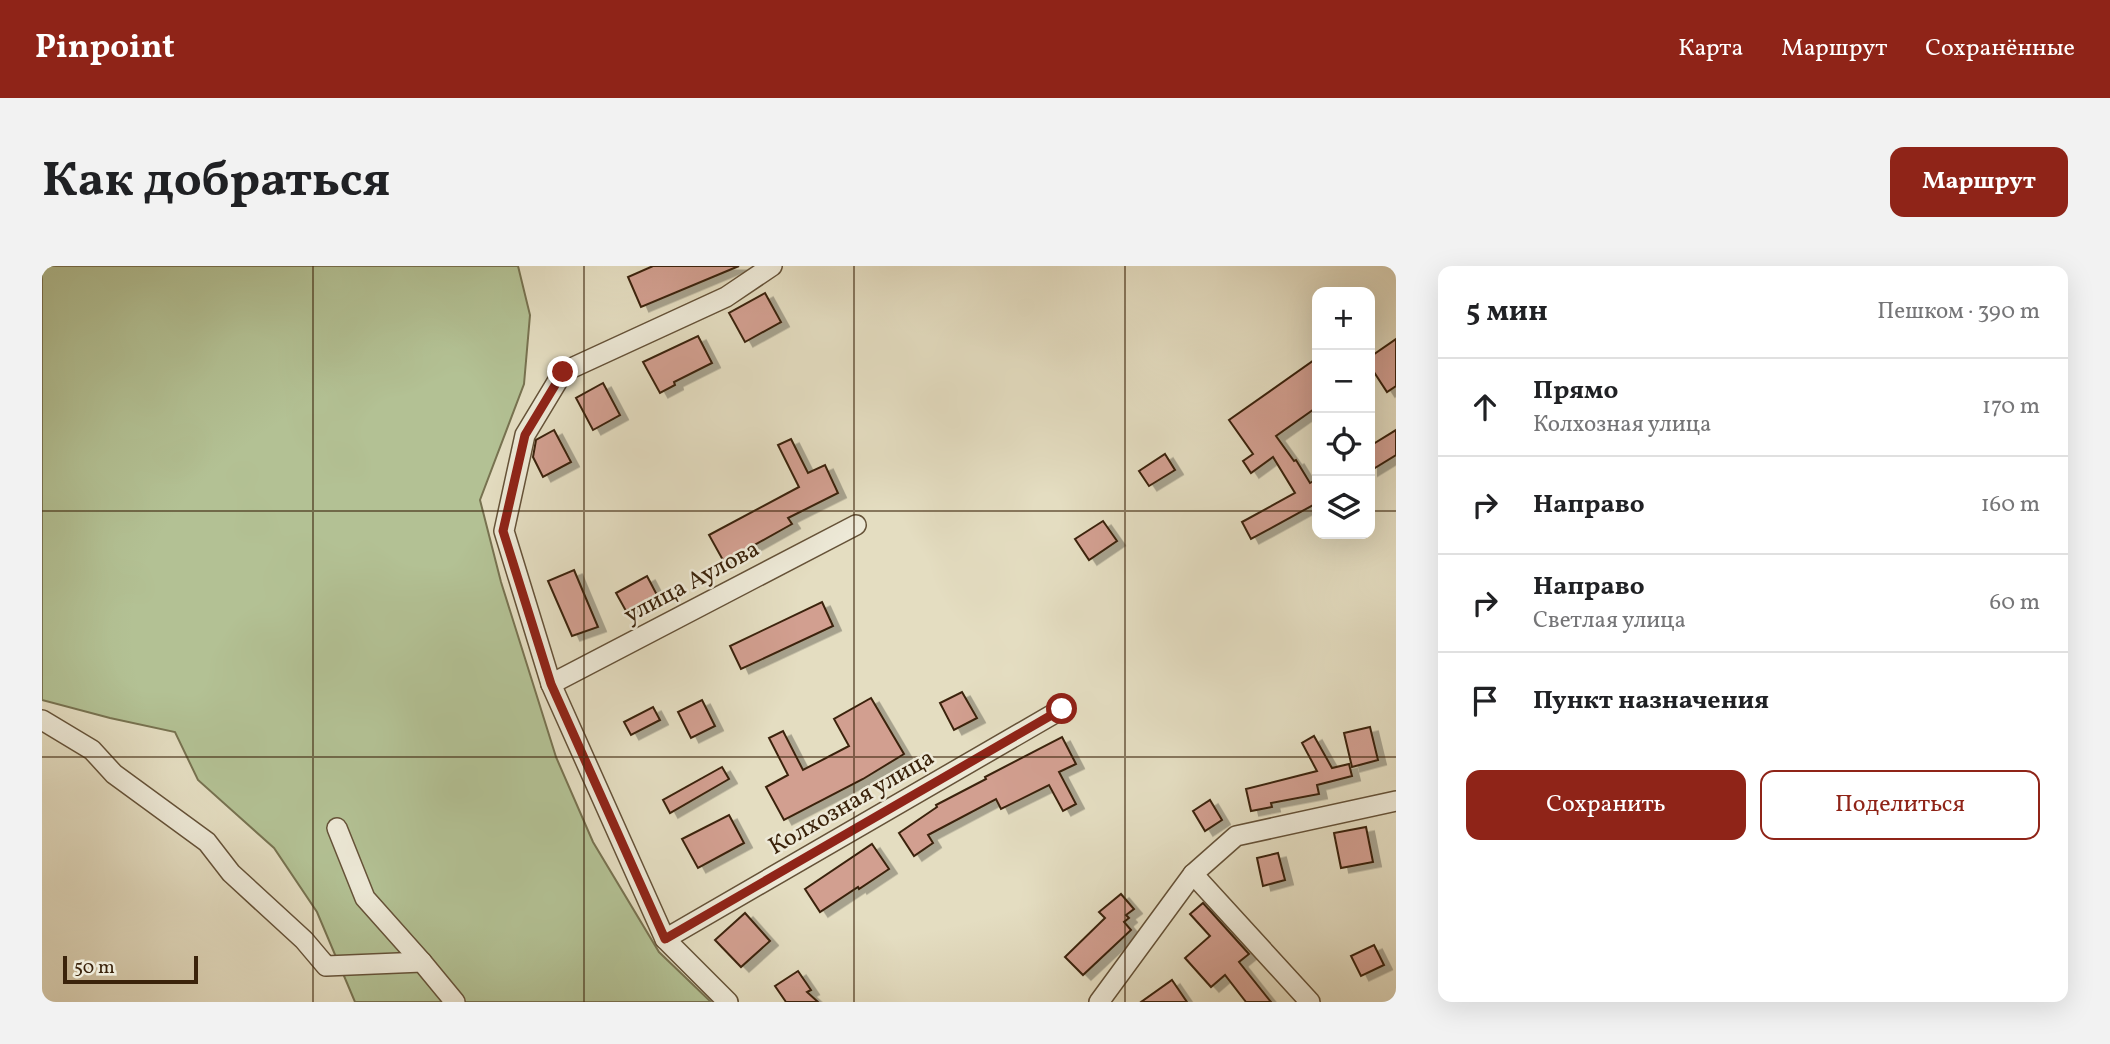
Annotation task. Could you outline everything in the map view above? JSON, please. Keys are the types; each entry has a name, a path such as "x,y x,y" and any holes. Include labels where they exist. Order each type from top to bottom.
{"street":[{"path":"728,1002 665,939 551,684 503,531 525,435 563,372 726,297 772,266"},
{"name":"улица Аулова","path":"551,684 856,525"},
{"name":"Колхозная улица","path":"665,939 1062,709"},
{"path":"42,720 92,750 114,774 207,842 231,873 304,940 326,967 422,962"},
{"path":"1099,1002 1193,874 1236,836 1396,801"},
{"path":"337,828 365,898 455,1002"},
{"path":"1193,874 1310,1002"}],"green space":[{"path":"42,266 518,266 530,315 524,384 480,500 501,582 556,757 593,842 659,952 711,1002 355,1002 317,912 274,848 198,780 175,732 42,700"}],"building":[{"path":"653,266 739,266 641,307 628,277"},
{"path":"765,293 781,322 745,342 729,313"},
{"path":"698,336 712,363 674,382 675,385 660,393 643,362"},
{"path":"1396,339 1396,386 1387,392 1375,374 1375,354"},
{"path":"1312,362 1312,411 1276,436 1294,461 1296,460 1310,483 1312,482 1312,506 1251,539 1242,522 1295,493 1273,457 1251,473 1243,461 1253,454 1229,420"},
{"path":"603,383 620,415 593,430 576,398"},
{"path":"554,430 571,462 543,477 533,457 536,440"},
{"path":"1396,430 1396,455 1375,468 1375,443"},
{"path":"791,439 808,473 825,465 838,493 788,518 792,524 724,562 709,535 799,487 778,445"},
{"path":"1165,454 1175,470 1149,486 1139,471"},
{"path":"1103,521 1117,541 1089,560 1075,539"},
{"path":"574,570 598,627 572,636 548,581"},
{"path":"647,576 657,595 626,611 616,593"},
{"path":"822,602 833,626 741,669 730,646"},
{"path":"962,692 977,718 954,730 940,703"},
{"path":"871,698 904,754 863,779 784,820 766,787 788,775 769,738 783,731 803,770 849,746 834,719"},
{"path":"702,700 715,726 691,738 678,712"},
{"path":"653,707 660,720 631,735 624,722"},
{"path":"1370,727 1378,760 1352,767 1344,733"},
{"path":"1314,736 1332,768 1349,764 1352,776 1317,785 1319,794 1271,803 1272,807 1251,811 1246,789 1317,771 1302,743"},
{"path":"1062,737 1076,764 1059,772 1076,804 1063,811 1049,785 1001,809 996,799 928,835 933,843 914,856 899,833 937,807 936,805"},
{"path":"722,767 729,779 670,813 663,800"},
{"path":"1210,800 1222,820 1205,831 1193,811"},
{"path":"729,815 744,843 698,868 682,839"},
{"path":"1366,827 1373,862 1341,868 1334,833"},
{"path":"872,844 889,869 820,912 805,889"},
{"path":"1278,853 1285,880 1263,886 1257,858"},
{"path":"1121,894 1134,909 1126,915 1129,918 1124,922 1131,930 1083,975 1065,957 1105,918 1099,912"},
{"path":"1203,903 1249,954 1239,962 1271,1002 1246,1002 1225,975 1211,987 1185,958 1210,936 1190,914"},
{"path":"745,913 770,941 741,967 715,940"},
{"path":"1374,945 1384,965 1361,976 1351,956"},
{"path":"798,971 811,990 807,992 818,1002 786,1002 775,986"},
{"path":"1172,980 1187,1002 1141,1002"}],"route":[{"path":"563,372 525,435 503,531 551,684 665,939 1062,709"}]}
